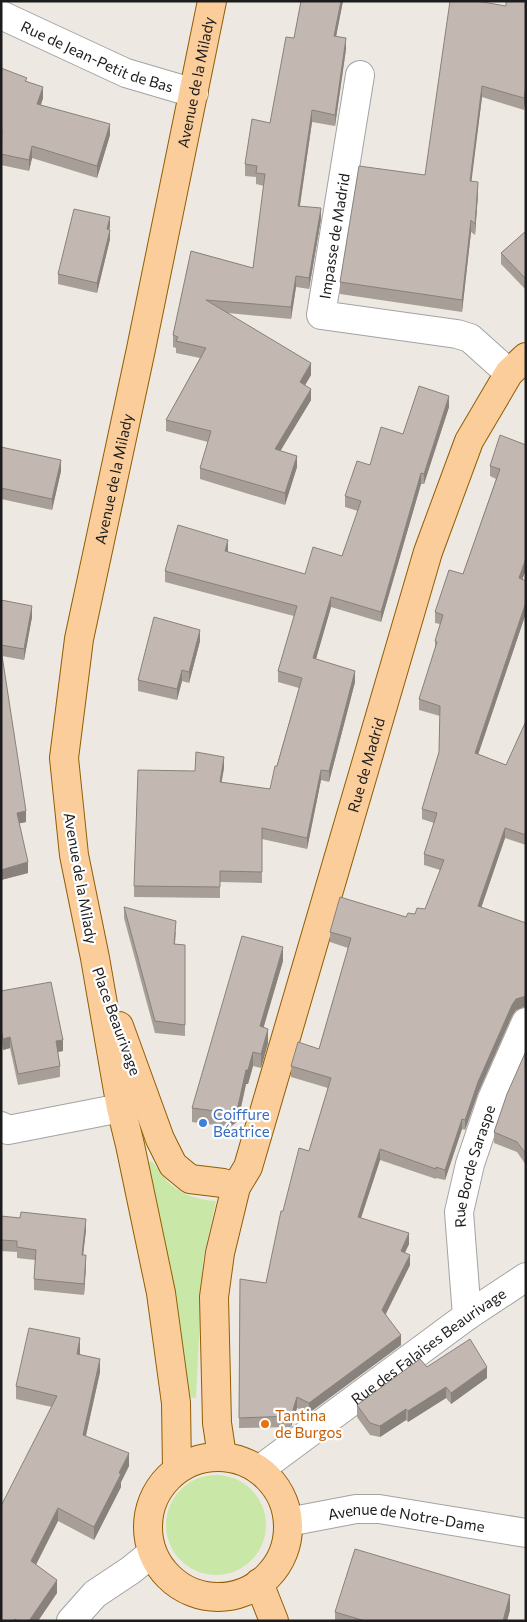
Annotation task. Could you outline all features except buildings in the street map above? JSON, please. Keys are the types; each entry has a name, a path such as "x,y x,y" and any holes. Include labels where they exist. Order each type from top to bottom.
{"main road":[{"name":"Avenue de la Milady","path":"95,958 74,854 64,758 80,639 212,1"},
{"name":"Rue de Madrid","path":"236,1187 248,1167 428,552 469,440 517,365"},
{"name":"Place Beaurivage","path":"95,958 121,1108 161,1293 176,1403 178,1469"},
{"name":"Place Beaurivage","path":"95,958 160,1139 173,1165 190,1179 223,1183 236,1187"},
{"path":"222,1456 218,1423 214,1297 220,1253 236,1187"},
{"path":"222,1456 242,1461 259,1470 274,1485 283,1502 288,1522 281,1556 272,1571 259,1583 243,1592 225,1596 207,1596 189,1591 174,1581 161,1568 152,1553 148,1534 148,1516 154,1498 164,1482 178,1469 198,1459 222,1456"},
{"path":"259,1583 274,1621"}],"street":[{"name":"Rue de Jean-Petit de Bas","path":"1,15 126,73 194,93"},
{"name":"Impasse de Madrid","path":"360,75 321,315 457,334 470,338 517,365"},
{"name":"Rue Borde Saraspe","path":"467,1316 459,1212 470,1164 492,1098 526,1022"},
{"path":"1,1126 8,1130 121,1108"},
{"name":"Rue des Falaises Beaurivage","path":"259,1470 467,1316 526,1277"},
{"name":"Avenue de Notre-Dame","path":"288,1522 356,1509 379,1509 526,1533"},
{"path":"71,1621 95,1594 131,1570 152,1553"}],"green space":[{"path":"151,1161 166,1180 183,1193 195,1198 216,1201 203,1260 196,1398 185,1397 166,1252 149,1166"},
{"path":"216,1475 226,1476 244,1483 258,1497 265,1515 265,1535 258,1553 244,1567 226,1574 216,1575 206,1574 188,1567 174,1553 167,1535 166,1525 167,1515 174,1497 188,1483 206,1476"}],"place":[{"name":"Coiffure Béatrice","path":"203,1123"},
{"name":"Tantina de Burgos","path":"265,1424"}]}
